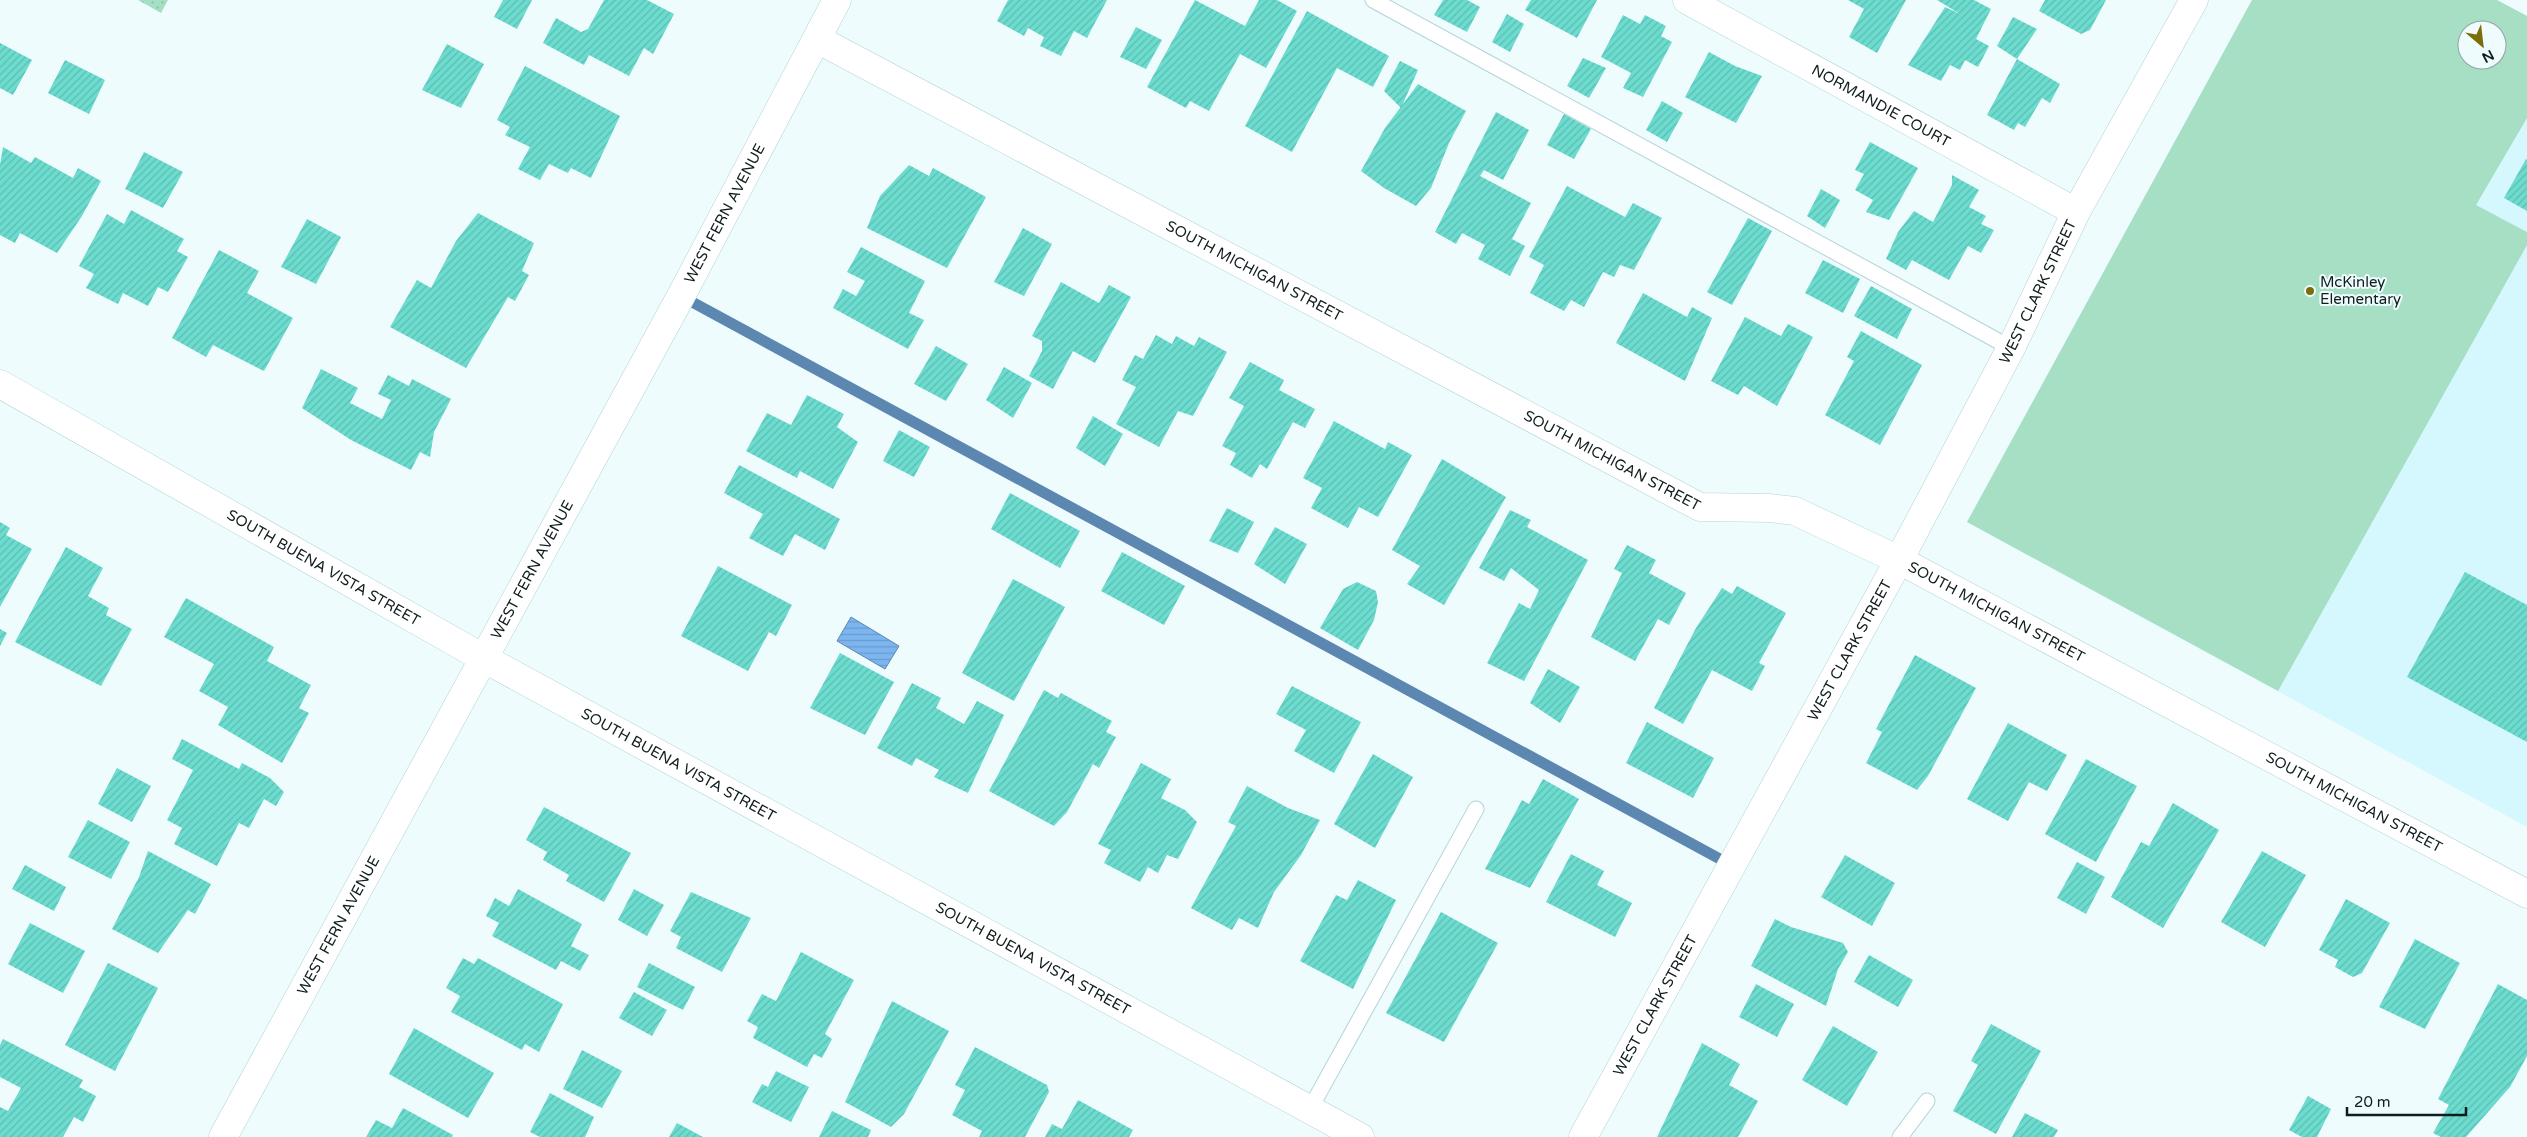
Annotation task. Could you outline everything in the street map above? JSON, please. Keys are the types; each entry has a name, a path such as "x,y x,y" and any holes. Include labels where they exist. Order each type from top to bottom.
{"street":[{"name":"WEST FERN AVENUE","path":"223,1137 681,296 837,0"},
{"name":"NORMANDIE COURT","path":"1686,0 2076,212"},
{"name":"WEST CLARK STREET","path":"1583,1137 1899,560 2011,348 2076,212 2194,0"},
{"name":"SOUTH MICHIGAN STREET","path":"816,39 1700,507 1769,508 1795,511 1899,560 2527,894"},
{"name":"SOUTH BUENA VISTA STREET","path":"0,384 484,659 1360,1137"}],"lane":[{"path":"1373,0 2011,348"},
{"path":"1310,1109 1476,809"},
{"path":"1900,1137 1927,1101"}],"shaded area":[{"name":"McKinley Elementary","path":"2252,0 2497,0 2527,16 2527,827 1967,522"}],"green space":[{"path":"138,0 168,0 161,13"},
{"name":"McKinley Elementary","path":"2252,0 2497,0 2527,16 2527,118 2476,205 2527,232 2527,245 2278,691 1967,522"}],"water":[{"path":"851,617 899,646 885,669 837,641"}],"building":[{"path":"503,0 532,0 517,29 494,17"},
{"path":"604,0 647,0 674,14 653,54 644,48 629,76 589,55 584,65 543,43 556,18 581,32 588,29"},
{"path":"1008,0 1107,0 1087,38 1074,31 1061,56 1040,46 1044,37 1028,28 1024,36 997,21"},
{"path":"1195,0 1245,26 1259,0 1277,0 1297,11 1266,68 1240,54 1209,111 1190,101 1186,108 1147,87"},
{"path":"1443,0 1467,0 1480,7 1467,32 1434,15"},
{"path":"1531,0 1597,0 1577,38 1525,10"},
{"path":"1848,0 1906,0 1877,53 1849,37 1864,9"},
{"path":"1937,0 1974,0 1991,9 1976,39 1989,46 1978,67 1965,60 1960,70 1950,65 1941,81 1908,65 1945,7 1960,14"},
{"path":"2045,0 2106,0 2090,30 2081,34 2039,11"},
{"path":"1307,11 1389,56 1373,87 1337,68 1292,152 1245,126"},
{"path":"1507,14 1524,24 1510,52 1492,42"},
{"path":"1623,15 1640,24 1645,15 1666,26 1661,36 1672,42 1643,97 1623,88 1631,73 1601,57"},
{"path":"2013,17 2037,29 2017,59 1997,46"},
{"path":"1136,27 1162,40 1146,69 1120,57"},
{"path":"0,43 32,60 13,95 0,88"},
{"path":"447,44 484,64 461,108 422,90"},
{"path":"1709,52 1735,66 1762,76 1736,123 1685,97"},
{"path":"1583,58 1606,68 1589,98 1567,86"},
{"path":"2017,59 2060,84 2050,103 2042,98 2025,127 2018,123 2014,130 1987,115"},
{"path":"65,60 105,80 89,114 48,93"},
{"path":"1400,61 1418,70 1401,108 1384,91"},
{"path":"525,66 620,116 591,178 571,168 568,173 549,164 540,180 518,169 530,147 505,135 510,127 497,120"},
{"path":"1418,84 1466,111 1449,143 1431,188 1416,206 1384,188 1361,171 1385,128"},
{"path":"1662,101 1683,113 1667,142 1646,130"},
{"path":"1496,112 1529,130 1503,180 1484,170 1480,176 1531,203 1512,239 1525,246 1510,276 1478,259 1485,245 1462,233 1456,244 1435,232"},
{"path":"1564,114 1591,129 1574,159 1547,145"},
{"path":"1870,142 1918,168 1889,220 1866,212 1873,200 1855,190 1864,174 1855,170"},
{"path":"3,147 31,163 35,157 73,178 78,168 101,181 82,216 57,253 20,233 15,243 0,235 0,165"},
{"path":"144,152 183,172 163,208 125,189"},
{"path":"2527,160 2527,211 2504,198"},
{"path":"909,165 929,176 933,168 986,197 947,268 867,228 880,196"},
{"path":"1952,175 1979,190 1969,207 1986,216 1981,224 1994,230 1981,253 1968,246 1949,280 1912,260 1906,270 1886,259 1898,232 1914,211 1933,222 1952,185"},
{"path":"1567,186 1625,217 1633,203 1662,218 1634,270 1620,265 1614,277 1603,272 1584,307 1571,300 1564,311 1530,293 1544,265 1529,257"},
{"path":"1821,189 1840,200 1825,228 1807,216"},
{"path":"131,210 184,239 177,251 188,257 168,292 158,287 148,306 123,293 118,304 86,288 94,274 79,266 107,214 124,224"},
{"path":"478,213 534,243 522,271 529,275 515,301 508,297 466,368 390,327 417,280 431,288 456,241"},
{"path":"1748,218 1772,231 1732,305 1707,292"},
{"path":"307,219 341,237 316,284 281,267"},
{"path":"1023,228 1052,244 1024,296 994,282"},
{"path":"861,247 925,281 909,313 924,320 908,349 833,308 843,289 856,296 865,281 847,272"},
{"path":"219,250 259,271 247,293 293,318 264,371 213,345 206,357 172,338"},
{"path":"1823,260 1860,279 1843,313 1805,293"},
{"path":"1061,282 1099,303 1109,285 1131,297 1095,363 1073,351 1053,389 1029,376 1042,351 1042,341 1032,336"},
{"path":"1871,286 1912,309 1897,339 1854,316"},
{"path":"1643,293 1687,317 1692,307 1712,318 1685,381 1616,343"},
{"path":"1745,317 1781,336 1788,324 1813,337 1777,406 1744,386 1738,395 1711,381"},
{"path":"1861,331 1922,365 1880,445 1825,415 1854,361 1847,357"},
{"path":"1156,335 1172,344 1176,336 1194,346 1199,337 1227,352 1193,416 1178,411 1159,447 1116,424 1136,387 1122,380 1135,355 1143,359"},
{"path":"936,346 968,364 946,401 914,384"},
{"path":"1250,362 1284,380 1279,390 1315,409 1305,428 1293,422 1267,469 1260,464 1252,478 1230,465 1236,453 1222,446 1244,406 1229,398"},
{"path":"1004,367 1032,383 1013,418 986,400"},
{"path":"321,369 358,388 350,403 382,419 391,400 378,394 388,375 409,386 412,379 451,399 434,432 430,457 420,452 411,470 351,440 302,408"},
{"path":"807,395 844,414 837,427 858,442 833,489 800,471 797,478 746,451 767,413 791,425"},
{"path":"1093,416 1123,434 1105,466 1076,448"},
{"path":"1334,421 1385,449 1388,442 1412,455 1378,517 1359,507 1348,528 1311,508 1322,488 1303,478"},
{"path":"899,430 930,447 914,477 883,461"},
{"path":"1442,459 1506,497 1444,605 1407,584 1420,566 1392,550"},
{"path":"739,465 840,519 825,550 795,534 783,556 749,538 763,514 724,493"},
{"path":"1010,493 1080,531 1060,568 991,529"},
{"path":"1227,508 1254,522 1238,553 1209,541"},
{"path":"1510,510 1531,520 1527,527 1588,560 1524,681 1487,663 1519,603 1530,609 1539,590 1511,568 1504,581 1479,568"},
{"path":"0,522 10,528 6,535 32,549 0,607"},
{"path":"1275,527 1307,544 1285,584 1254,564"},
{"path":"1627,545 1656,560 1649,573 1686,593 1669,625 1658,619 1635,661 1591,637 1622,573 1614,569"},
{"path":"66,547 103,568 88,596 109,608 106,615 132,629 101,686 15,642"},
{"path":"1122,552 1185,586 1164,625 1101,591"},
{"path":"718,566 792,605 776,636 769,632 748,671 681,636"},
{"path":"2465,572 2527,605 2527,742 2407,677"},
{"path":"1013,579 1065,607 1014,701 962,673"},
{"path":"1357,582 1376,591 1378,602 1374,620 1358,650 1320,628 1343,589"},
{"path":"1737,586 1786,613 1759,663 1765,666 1752,691 1712,670 1683,724 1654,708 1696,628 1722,588 1732,594"},
{"path":"186,598 274,647 267,661 311,685 299,708 309,713 282,763 218,725 228,707 199,691 214,664 164,637"},
{"path":"0,629 7,633 0,646"},
{"path":"840,653 894,682 865,735 810,708"},
{"path":"1915,655 1976,688 1928,776 1917,790 1866,763 1882,732 1876,729"},
{"path":"1548,669 1580,687 1560,723 1530,703"},
{"path":"912,683 941,698 936,708 964,724 977,701 1004,715 968,793 934,777 939,770 916,758 912,766 877,748"},
{"path":"1292,686 1361,722 1334,773 1294,751 1306,730 1276,714"},
{"path":"1044,690 1058,698 1061,693 1112,721 1106,732 1116,737 1099,768 1093,764 1067,812 1054,826 989,791"},
{"path":"1647,722 1714,758 1693,798 1626,763"},
{"path":"2008,723 2067,755 2047,791 2029,782 2008,821 1967,799"},
{"path":"182,739 239,769 242,763 270,778 284,792 276,806 264,799 249,828 239,823 217,866 174,844 182,828 167,820 193,770 172,759"},
{"path":"1373,754 1413,777 1375,848 1334,824"},
{"path":"2086,759 2137,786 2096,862 2045,834"},
{"path":"1141,763 1171,779 1161,798 1185,810 1197,822 1178,859 1167,855 1158,873 1148,867 1140,882 1104,863 1111,850 1098,844"},
{"path":"117,768 151,786 132,822 98,804"},
{"path":"1543,779 1579,799 1530,888 1485,869 1522,800 1529,804"},
{"path":"1247,786 1288,808 1320,820 1301,855 1274,892 1258,928 1239,918 1232,930 1191,908 1236,826 1228,822"},
{"path":"2173,803 2219,830 2163,928 2111,897 2141,842 2149,846"},
{"path":"544,807 631,853 604,902 566,881 569,875 543,860 547,852 526,840"},
{"path":"88,820 130,842 111,879 68,857"},
{"path":"148,851 211,884 195,914 188,910 158,953 112,929 139,877"},
{"path":"2262,851 2306,875 2265,947 2221,922"},
{"path":"1571,854 1604,871 1597,885 1632,903 1615,937 1546,902"},
{"path":"1845,855 1895,883 1872,926 1821,897"},
{"path":"2077,862 2105,877 2086,914 2057,898"},
{"path":"25,865 66,887 54,911 12,889"},
{"path":"1358,880 1396,900 1353,989 1300,961 1336,895 1347,900"},
{"path":"518,889 582,924 571,946 589,955 580,971 561,961 556,970 492,936 499,923 486,916 495,898 509,906"},
{"path":"634,889 664,905 647,936 618,920"},
{"path":"691,892 751,918 722,972 676,948 681,937 670,931"},
{"path":"2346,899 2390,923 2362,973 2353,977 2335,967 2338,960 2319,950"},
{"path":"1441,912 1498,943 1444,1042 1386,1013"},
{"path":"1775,919 1791,927 1843,943 1848,952 1838,969 1826,1006 1751,966"},
{"path":"30,923 85,951 63,993 8,964"},
{"path":"2415,939 2460,963 2425,1029 2379,1007"},
{"path":"801,952 854,980 825,1034 832,1039 822,1058 814,1054 807,1067 753,1038 758,1027 747,1021 762,994 776,1001"},
{"path":"1869,955 1913,980 1898,1007 1854,982"},
{"path":"463,958 474,964 478,958 563,1004 539,1052 525,1044 522,1050 451,1012 460,996 446,988"},
{"path":"108,963 158,988 115,1071 65,1045"},
{"path":"649,963 695,987 683,1010 637,987"},
{"path":"1756,984 1794,1004 1777,1037 1739,1017"},
{"path":"2498,984 2527,1000 2527,1056 2510,1087 2466,1137 2441,1137 2433,1133 2449,1105 2438,1099"},
{"path":"634,992 667,1010 652,1036 619,1018"},
{"path":"892,1001 949,1031 904,1114 891,1127 845,1102"},
{"path":"1991,1024 2041,1051 1996,1134 1953,1111 1978,1065 1971,1061"},
{"path":"1833,1026 1878,1052 1847,1106 1802,1080"},
{"path":"414,1028 494,1073 468,1118 389,1074"},
{"path":"3,1039 83,1080 79,1087 96,1096 83,1122 74,1117 63,1137 0,1137 0,1107 8,1111 21,1088 0,1077 0,1045"},
{"path":"1702,1043 1740,1064 1729,1085 1758,1101 1738,1137 1657,1137"},
{"path":"975,1047 1047,1085 1049,1092 1025,1137 979,1137 982,1131 952,1115 965,1090 955,1085"},
{"path":"582,1050 622,1071 602,1108 563,1089"},
{"path":"776,1071 809,1087 791,1122 752,1102 762,1084 768,1087"},
{"path":"550,1093 594,1117 585,1137 540,1137 530,1132"},
{"path":"2308,1096 2331,1109 2317,1137 2302,1137 2289,1130"},
{"path":"1078,1100 1133,1130 1129,1137 1045,1137 1052,1124 1062,1129"},
{"path":"403,1108 453,1135 452,1137 366,1137 376,1120 392,1128"},
{"path":"832,1111 871,1130 868,1137 819,1137"},
{"path":"2025,1113 2058,1130 2054,1137 2012,1137"},
{"path":"677,1123 703,1137 669,1137"}],"waterway":[{"path":"681,296 1731,865"}],"place":[{"name":"McKinley Elementary","path":"2310,291"}]}
